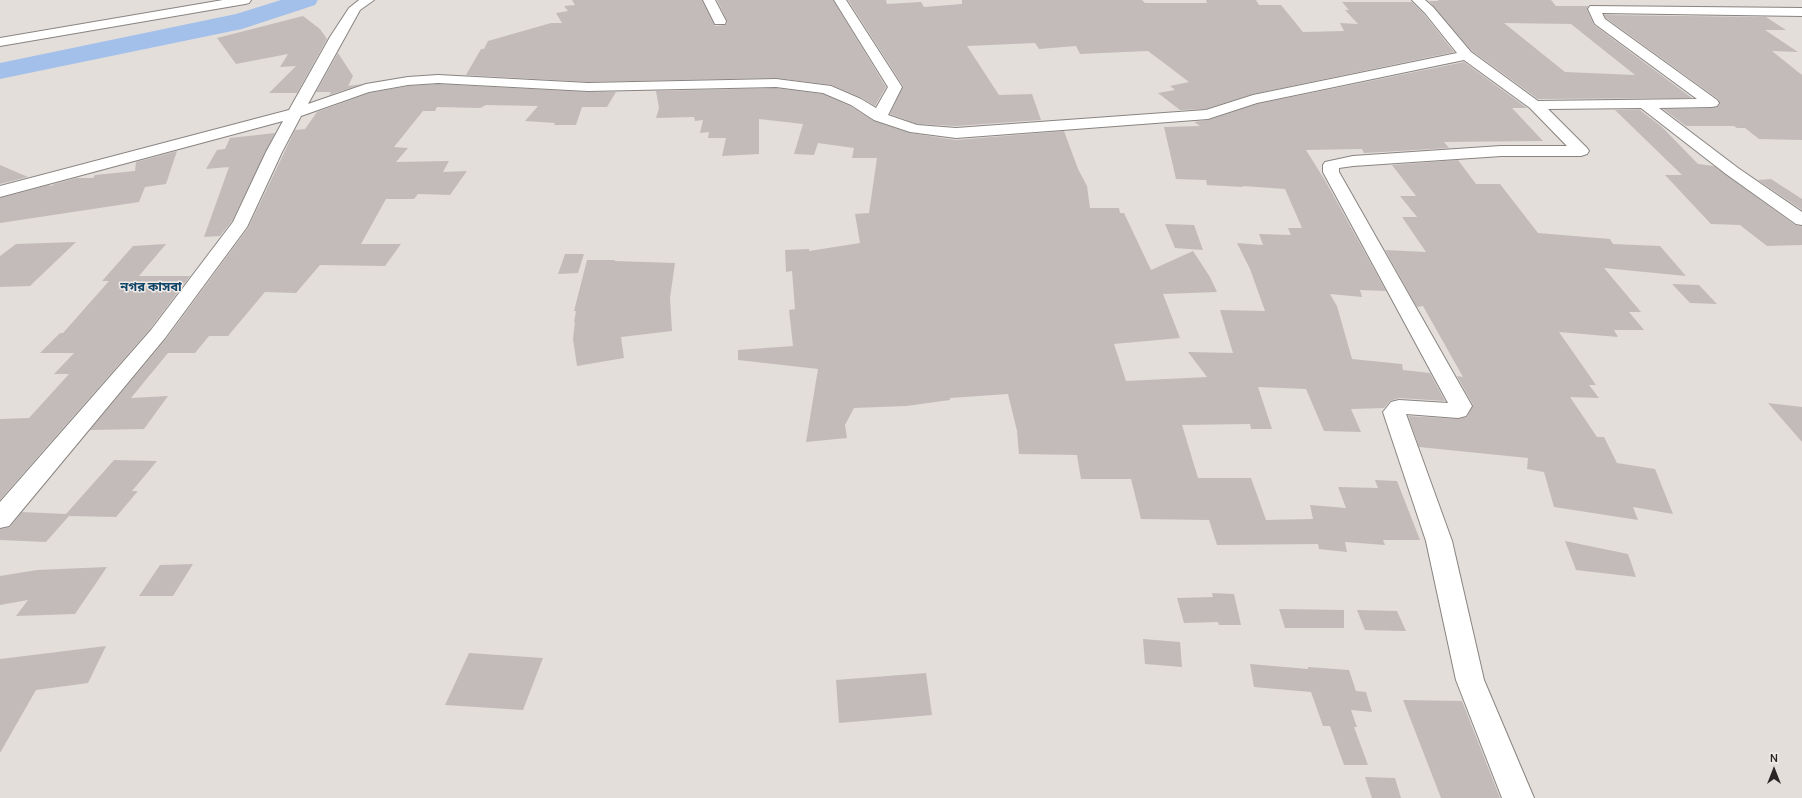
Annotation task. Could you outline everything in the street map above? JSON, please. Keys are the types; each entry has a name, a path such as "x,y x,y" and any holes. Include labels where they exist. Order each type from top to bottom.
{"street":[{"path":"0,42 245,0"},
{"path":"0,519 158,334 240,223 274,152 337,37 350,5 368,0"},
{"path":"708,0 720,21"},
{"path":"840,0 887,72 895,87 879,117"},
{"path":"1418,0 1429,10 1466,55 1535,105 1581,151 1501,151 1353,161 1331,165 1331,172 1461,406 1458,411 1399,407 1394,412 1404,446 1439,541 1470,680 1518,798"},
{"path":"1535,105 1712,103 1600,21 1594,9 1583,0"},
{"path":"1668,0 1690,10"},
{"path":"1594,9 1802,12"},
{"path":"0,192 296,113 366,88 408,81 438,79 588,87 776,83 826,89 856,102 879,117 914,129 956,133 1208,114 1253,99 1466,55"},
{"path":"1643,103 1732,171 1802,220"}],"building":[{"path":"572,0 702,0 715,26 726,25 727,21 717,0 833,0 886,87 875,106 862,98 832,85 776,78 588,82 466,75 481,49 484,49 488,41 551,23 562,23 556,13 568,11 564,6 575,5"},
{"path":"848,0 886,0 887,4 921,2 924,7 962,4 962,0 1142,0 1145,3 1207,3 1206,0 1256,0 1259,5 1281,5 1303,32 1344,31 1340,23 1358,24 1345,10 1349,10 1342,2 1412,2 1424,14 1454,52 1253,94 1206,109 1180,110 1158,93 1175,90 1170,86 1189,82 1148,51 1080,54 1076,46 1039,49 1035,43 967,46 999,95 1032,94 1041,120 956,126 917,124 890,114 903,86"},
{"path":"1437,0 1551,0 1556,6 1588,6 1587,10 1594,25 1692,98 1538,99 1472,51 1429,1 1439,1","holes":["1504,23 1571,24 1635,75 1565,72"]},
{"path":"1604,15 1766,17 1786,30 1765,30 1798,52 1772,51 1802,75 1802,140 1759,139 1745,128 1737,128 1734,126 1686,126 1663,109 1712,108 1717,107 1720,104 1718,99 1606,18"},
{"path":"303,16 320,29 327,39 297,93 269,93 296,66 280,67 288,54 236,64 217,38"},
{"path":"338,53 353,76 348,86 363,84 329,95 331,92 316,92"},
{"path":"1464,62 1527,108 1512,108 1543,141 1444,142 1449,148 1364,153 1362,149 1306,150 1326,182 1386,291 1360,290 1362,297 1330,294 1337,306 1352,359 1402,364 1403,370 1430,373 1445,401 1399,398 1390,401 1384,408 1351,409 1361,432 1324,431 1306,389 1258,387 1272,429 1251,429 1250,424 1182,425 1198,478 1251,478 1266,520 1313,519 1310,505 1346,508 1338,487 1378,488 1375,480 1397,481 1420,540 1383,540 1385,545 1345,542 1347,552 1319,549 1318,544 1217,545 1209,520 1141,519 1131,479 1081,479 1077,455 1019,454 1017,431 1008,394 950,398 950,400 906,406 854,408 845,425 847,438 806,442 818,369 738,360 738,350 793,346 789,310 795,309 792,271 786,272 785,250 809,249 809,251 860,243 855,214 869,213 877,158 852,158 854,148 818,143 814,155 794,154 803,124 759,119 759,154 722,156 726,138 708,138 709,132 700,133 703,120 695,121 694,117 656,118 659,108 656,91 776,88 823,94 850,106 874,121 910,133 956,140 1064,131 1078,169 1087,186 1090,208 1119,208 1120,213 1124,213 1151,270 1193,251 1210,277 1217,292 1163,294 1180,338 1114,344 1126,381 1207,377 1188,352 1233,353 1220,310 1265,311 1250,269 1237,243 1263,245 1259,234 1291,235 1288,228 1302,228 1285,189 1207,185 1206,180 1176,179 1164,127 1200,126 1194,122 1208,120 1257,104"},
{"path":"438,84 588,92 616,92 607,107 582,107 576,125 554,125 555,123 525,121 538,106 486,105 480,108 437,107 435,111 423,111 394,147 408,148 396,162 449,161 443,172 467,171 450,195 418,194 414,199 386,199 361,244 401,244 385,266 320,265 296,293 265,292 228,336 209,336 195,353 168,353 131,398 168,396 144,429 90,430 166,339 248,228 295,130 305,129 317,112 369,93 408,86"},
{"path":"1615,110 1640,110 1662,127 1698,164 1714,166 1795,225 1802,226 1802,245 1767,246 1740,225 1711,224 1665,175 1682,175"},
{"path":"275,133 232,221 220,236 204,237 229,167 206,169 217,150 225,149 230,138"},
{"path":"177,151 166,184 145,187 139,202 0,223 0,198 49,185 51,186 76,178 93,178 95,175 135,171 136,162"},
{"path":"1458,160 1476,184 1500,184 1538,233 1610,239 1613,244 1660,246 1686,276 1604,268 1641,312 1629,312 1644,330 1614,330 1618,337 1559,332 1596,385 1589,385 1599,398 1570,397 1597,437 1604,437 1617,463 1655,469 1673,514 1633,507 1638,520 1554,507 1544,472 1527,469 1528,458 1419,447 1408,416 1458,419 1467,417 1473,405 1457,376 1463,377 1423,306 1417,307 1385,250 1426,252 1402,217 1417,217 1400,196 1416,196 1392,165"},
{"path":"0,165 28,177 0,184"},
{"path":"1771,179 1802,199 1802,210 1758,180"},
{"path":"1165,224 1194,225 1203,250 1175,248"},
{"path":"76,242 30,286 0,287 0,256 16,244"},
{"path":"166,244 139,276 190,276 150,329 0,500 0,419 29,418 69,374 54,374 74,353 40,353 60,333 63,333 109,281 102,281 133,246"},
{"path":"565,254 584,254 578,273 558,274"},
{"path":"587,260 675,263 670,298 672,331 621,337 624,358 577,366 573,339 576,311 574,311"},
{"path":"1672,284 1699,285 1717,304 1690,303"},
{"path":"1768,403 1802,407 1802,442"},
{"path":"114,460 157,461 132,491 138,491 116,517 69,516 46,542 0,540 0,529 10,527 22,512 66,514"},
{"path":"1565,541 1628,554 1636,577 1576,570"},
{"path":"193,564 173,596 139,596 160,565"},
{"path":"107,567 75,614 16,616 28,600 0,605 0,576 37,570"},
{"path":"1212,593 1234,594 1241,625 1219,625 1218,622 1184,623 1177,598 1213,597"},
{"path":"1279,609 1344,610 1344,628 1285,628"},
{"path":"1357,610 1397,611 1406,631 1365,630"},
{"path":"1143,639 1180,642 1182,667 1145,664"},
{"path":"106,646 88,683 36,690 0,753 0,659"},
{"path":"469,653 543,658 523,710 445,705"},
{"path":"1250,664 1308,669 1308,667 1349,670 1356,691 1366,692 1372,712 1351,710 1357,727 1354,727 1368,765 1344,765 1330,726 1323,726 1311,692 1254,687"},
{"path":"926,673 932,715 839,723 836,680"},
{"path":"1403,700 1462,701 1500,798 1441,798"},
{"path":"1365,777 1395,778 1401,798 1372,798"}],"waterway":[{"path":"0,71 242,21 306,0"}],"district":[{"name":"নগর কাসবা","path":"151,287"}]}
